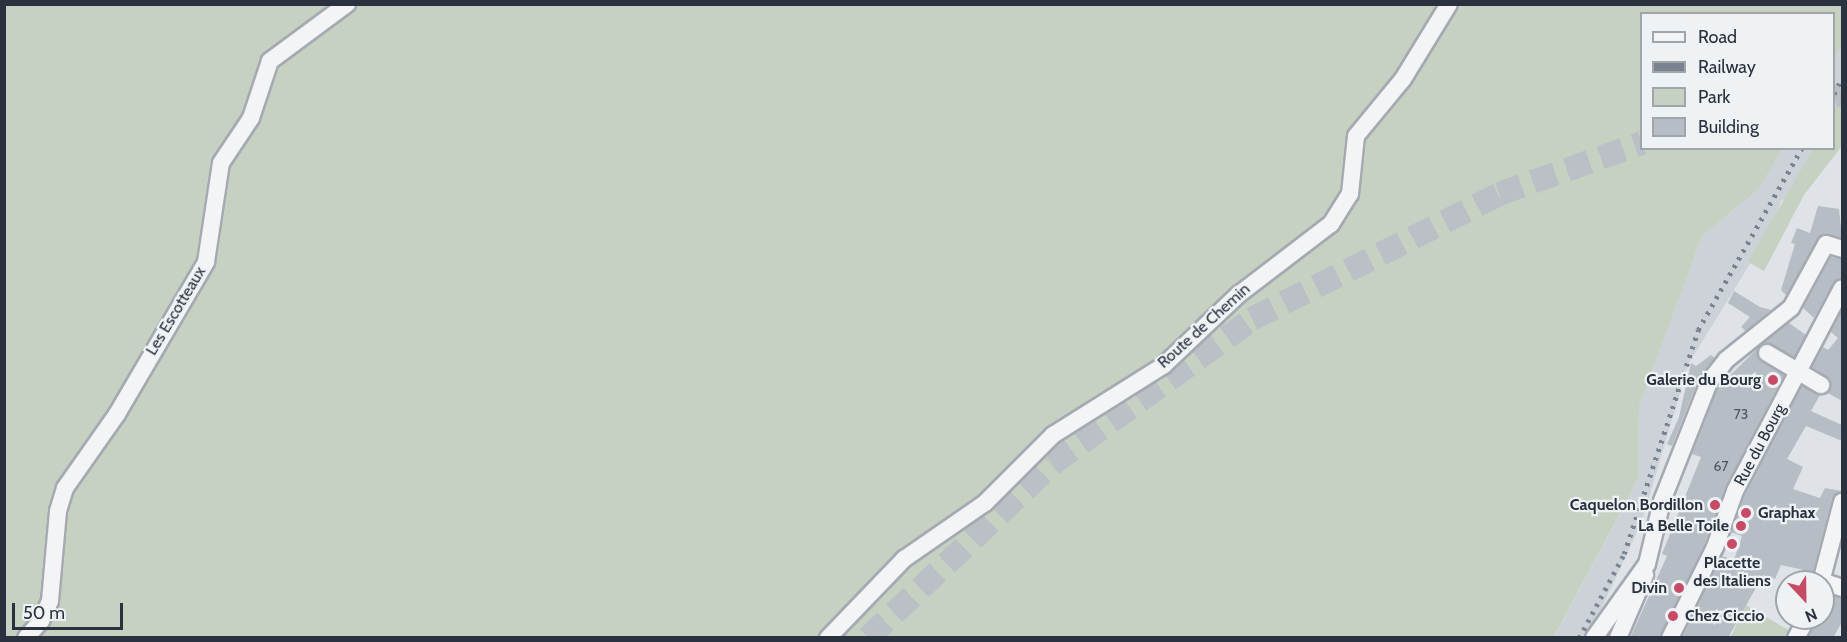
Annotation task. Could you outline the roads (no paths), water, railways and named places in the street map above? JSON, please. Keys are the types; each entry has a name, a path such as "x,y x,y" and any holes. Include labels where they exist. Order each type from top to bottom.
{"street":[{"name":"Les Escotteaux","path":"26,638 41,621 50,601 62,495 72,473 123,405 206,262 221,163 251,118 270,61 279,50 347,4"},
{"name":"Route de Chemin","path":"828,638 904,559 985,503 1048,438 1164,365 1238,294 1331,224 1350,194 1356,136 1403,79 1449,4"},
{"path":"1618,638 1632,614 1662,501 1709,382 1726,360 1791,308 1826,244 1842,249"},
{"name":"Rue du Bourg","path":"1670,638 1715,547 1735,491 1842,288"},
{"path":"1767,353 1821,385"},
{"path":"1825,570 1842,502"},
{"path":"1593,638 1647,564"}],"tunnel":[{"path":"1835,96 1842,94"},
{"path":"868,638 1052,464 1252,319 1499,194 1640,144"}],"railway":[{"path":"1835,92 1842,78"},
{"path":"1579,638 1624,554 1698,330 1801,150"}],"place":[{"name":"Galerie du Bourg","path":"1773,380"},
{"name":"Caquelon Bordillon","path":"1715,505"},
{"name":"Graphax","path":"1746,513"},
{"name":"La Belle Toile","path":"1741,526"},
{"name":"Placette des Italiens","path":"1732,544"},
{"name":"Divin","path":"1679,588"},
{"name":"Chez Ciccio","path":"1673,616"}]}
